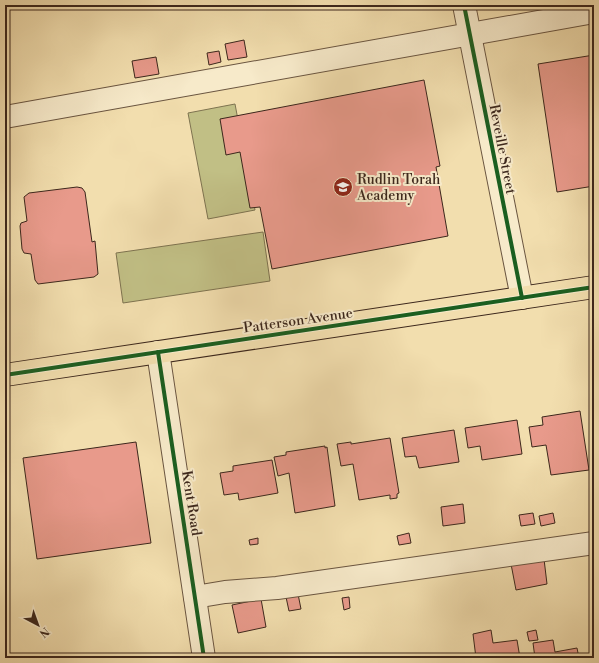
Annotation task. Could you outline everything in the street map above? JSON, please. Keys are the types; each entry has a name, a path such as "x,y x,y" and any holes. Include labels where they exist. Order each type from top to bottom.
{"main road":[{"name":"Patterson Avenue","path":"5,375 594,287"}],"street":[{"name":"Reveille Street","path":"464,5 522,298"},
{"path":"5,117 594,12"},
{"name":"Kent Road","path":"158,352 204,658"},
{"path":"196,597 225,592 277,588 594,543"}],"shaded area":[{"path":"235,104 255,210 208,219 188,113"},
{"path":"263,232 270,281 123,303 116,253"}],"building":[{"path":"244,40 247,57 228,60 225,44"},
{"path":"219,51 221,62 209,65 207,53"},
{"path":"594,55 594,186 557,192 538,64"},
{"path":"156,57 159,74 135,78 132,61"},
{"name":"Rudlin Torah Academy","path":"424,80 440,166 436,167 448,236 272,269 260,207 250,208 240,152 226,155 220,119"},
{"path":"77,187 82,188 85,192 92,242 95,241 98,274 94,277 38,284 35,280 31,254 24,253 22,249 20,226 21,223 27,221 24,197 29,193"},
{"path":"592,410 594,410 594,424"},
{"path":"580,411 589,470 551,475 546,445 532,447 529,427 543,425 542,417"},
{"path":"517,420 522,454 482,460 480,446 468,448 465,428"},
{"path":"454,430 459,462 419,468 416,456 405,457 402,438"},
{"path":"390,438 399,493 397,494 397,498 390,499 390,495 359,500 353,464 341,466 337,444 351,442 351,444"},
{"path":"136,442 151,543 37,559 23,458"},
{"path":"325,446 325,448 327,447 335,506 295,513 289,473 278,476 274,457 286,455 286,452"},
{"path":"272,460 278,493 239,500 238,493 224,495 220,473 233,471 233,466"},
{"path":"463,504 465,523 443,526 441,507"},
{"path":"533,513 535,524 521,526 519,515"},
{"path":"553,513 555,523 541,526 539,516"},
{"path":"409,533 411,543 399,545 397,536"},
{"path":"258,538 258,544 250,545 249,540"},
{"path":"544,559 547,584 516,590 511,564"},
{"path":"298,594 301,609 289,611 286,597"},
{"path":"349,597 350,608 344,610 342,598"},
{"path":"261,599 266,627 238,633 232,605"},
{"path":"491,630 493,643 517,640 520,658 476,658 473,634"},
{"path":"536,630 538,640 529,641 527,632"},
{"path":"553,640 555,652 577,648 579,658 535,658 533,643"},
{"path":"282,655 283,658 258,658"},
{"path":"450,655 451,658 424,658"}],"cycle path":[{"path":"464,5 522,298"},
{"path":"5,375 594,287"},
{"path":"158,352 204,658"}],"place":[{"name":"Rudlin Torah Academy","path":"343,187"}]}
